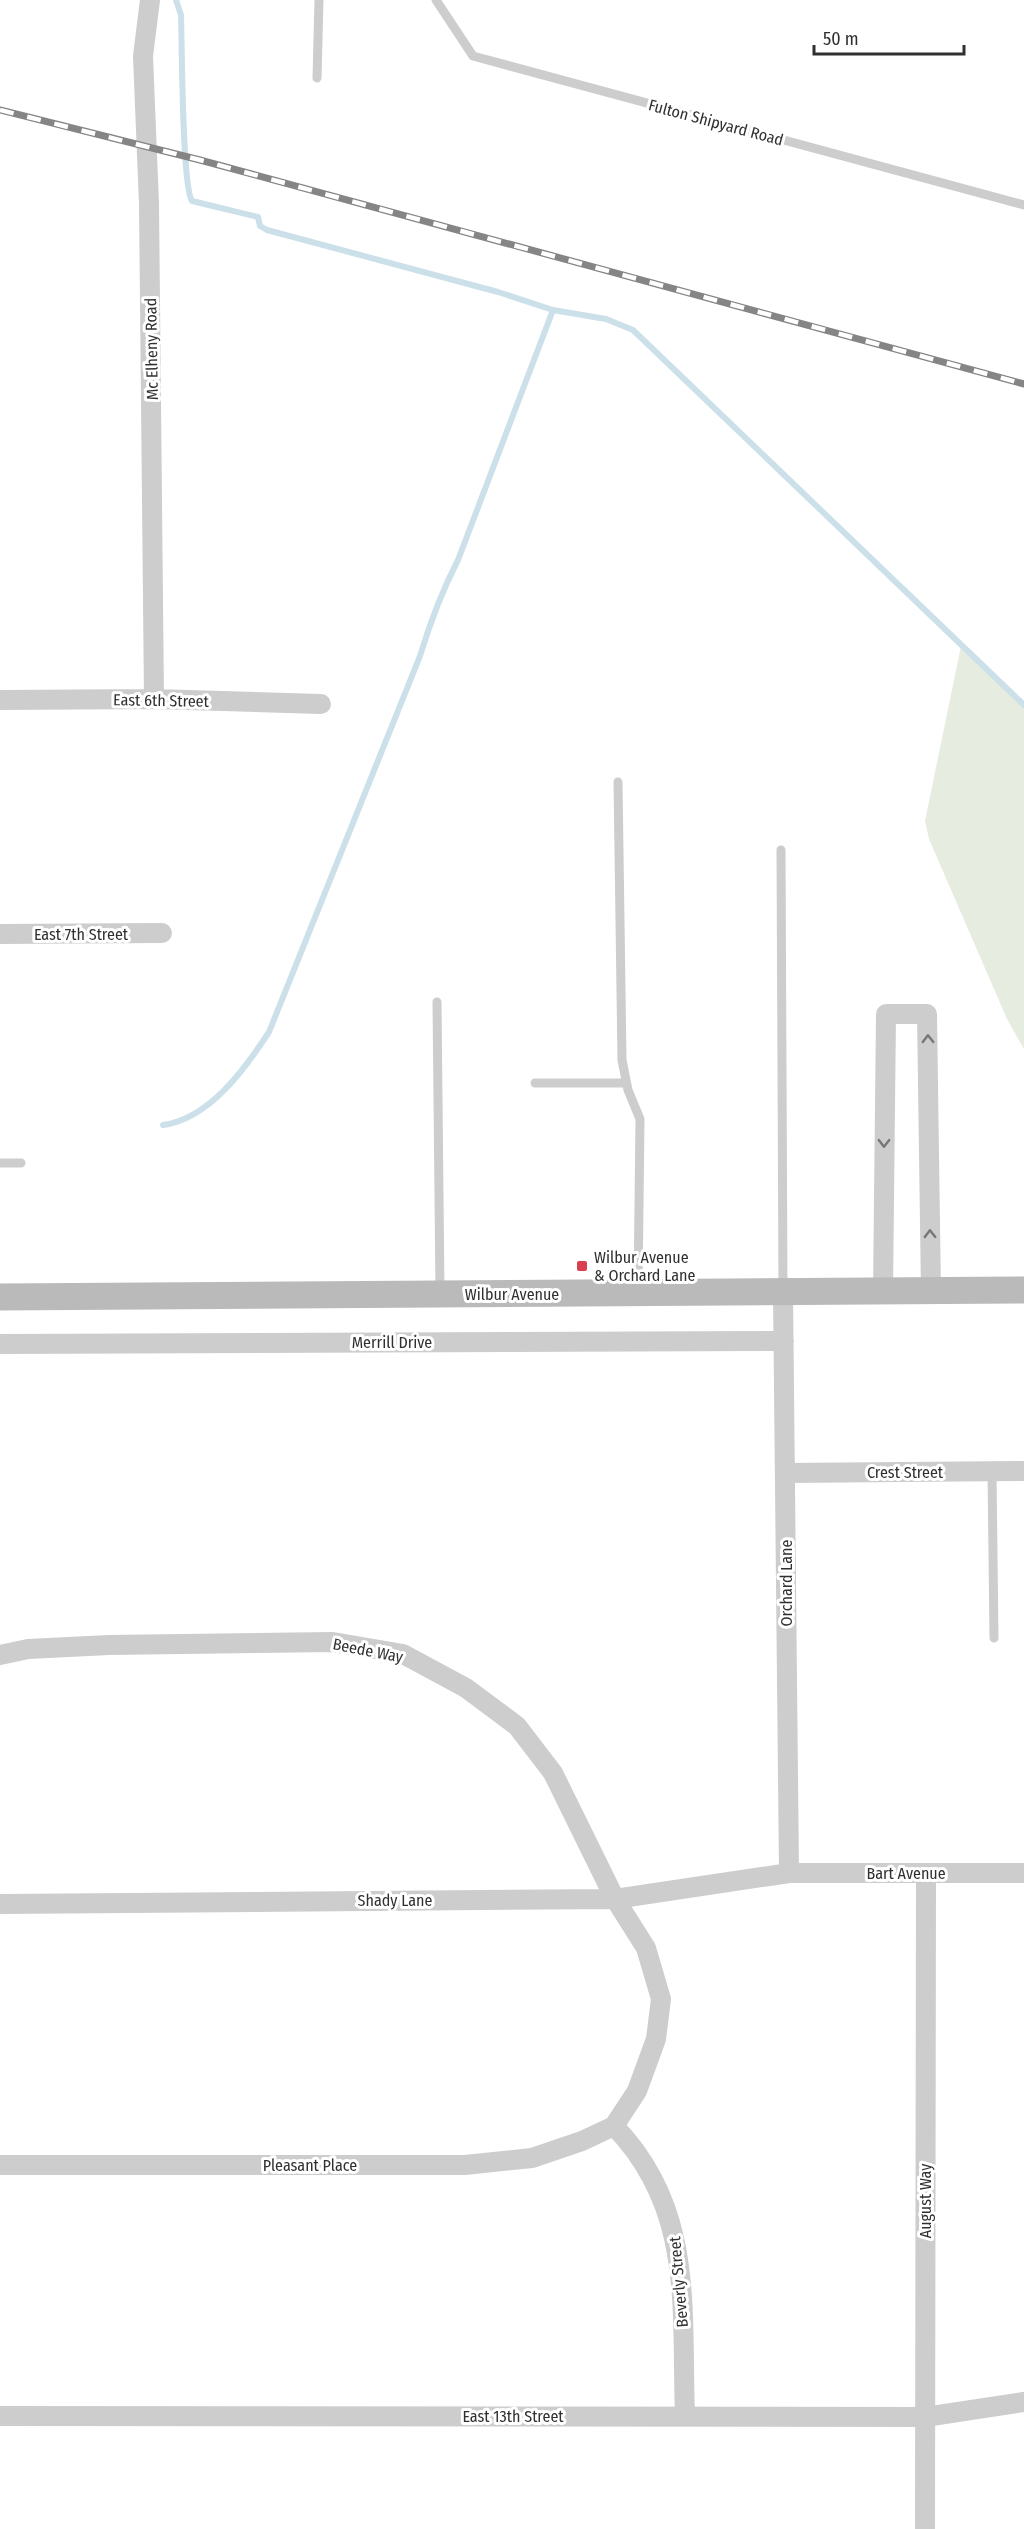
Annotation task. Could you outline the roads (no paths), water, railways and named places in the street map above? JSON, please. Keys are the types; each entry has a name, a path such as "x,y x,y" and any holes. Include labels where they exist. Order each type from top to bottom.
{"main road":[{"name":"Wilbur Avenue","path":"0,1297 1024,1290"}],"street":[{"name":"Mc Elheny Road","path":"150,0 143,56 149,204 154,699"},
{"name":"East 6th Street","path":"0,699 154,699 321,704"},
{"name":"East 7th Street","path":"0,934 162,933"},
{"path":"883,1292 886,1014 927,1014 931,1292"},
{"name":"Orchard Lane","path":"783,1293 789,1873"},
{"name":"Merrill Drive","path":"0,1344 784,1341"},
{"name":"Crest Street","path":"785,1473 1024,1472"},
{"name":"Beede Way","path":"0,1655 28,1649 109,1645 333,1642 403,1654 466,1688 517,1726 553,1773 615,1899"},
{"name":"Bart Avenue","path":"789,1873 1024,1873"},
{"name":"Shady Lane","path":"0,1904 615,1899 789,1873"},
{"name":"August Way","path":"925,2529 926,1873"},
{"path":"614,2126 640,2080 656,2039 661,2000 646,1948 615,1899"},
{"name":"Pleasant Place","path":"0,2165 465,2165 532,2158 582,2142 614,2126"},
{"name":"Beverly Street","path":"614,2126 636,2149 664,2200 675,2233 680,2283 685,2416"},
{"name":"East 13th Street","path":"0,2416 925,2417 1024,2402"}],"lane":[{"path":"317,78 319,0"},
{"name":"Fulton Shipyard Road","path":"436,0 472,56 1024,205"},
{"path":"618,782 622,1060 626,1083 640,1119 638,1293"},
{"path":"781,850 783,1293"},
{"path":"437,1002 440,1294"},
{"path":"535,1083 626,1083"},
{"path":"0,1163 21,1163"},
{"path":"992,1472 994,1638"}],"waterway":[{"path":"176,0 181,15 184,143 192,201 258,217 260,226 267,230 498,292 553,310 606,319 633,330 1024,705"},
{"path":"163,1125 180,1121 210,1103 237,1076 269,1032 420,656 437,607 458,560 553,310"}],"railway":[{"path":"0,110 200,160 1024,384"}],"place":[{"name":"Wilbur Avenue & Orchard Lane","path":"582,1266"}]}
